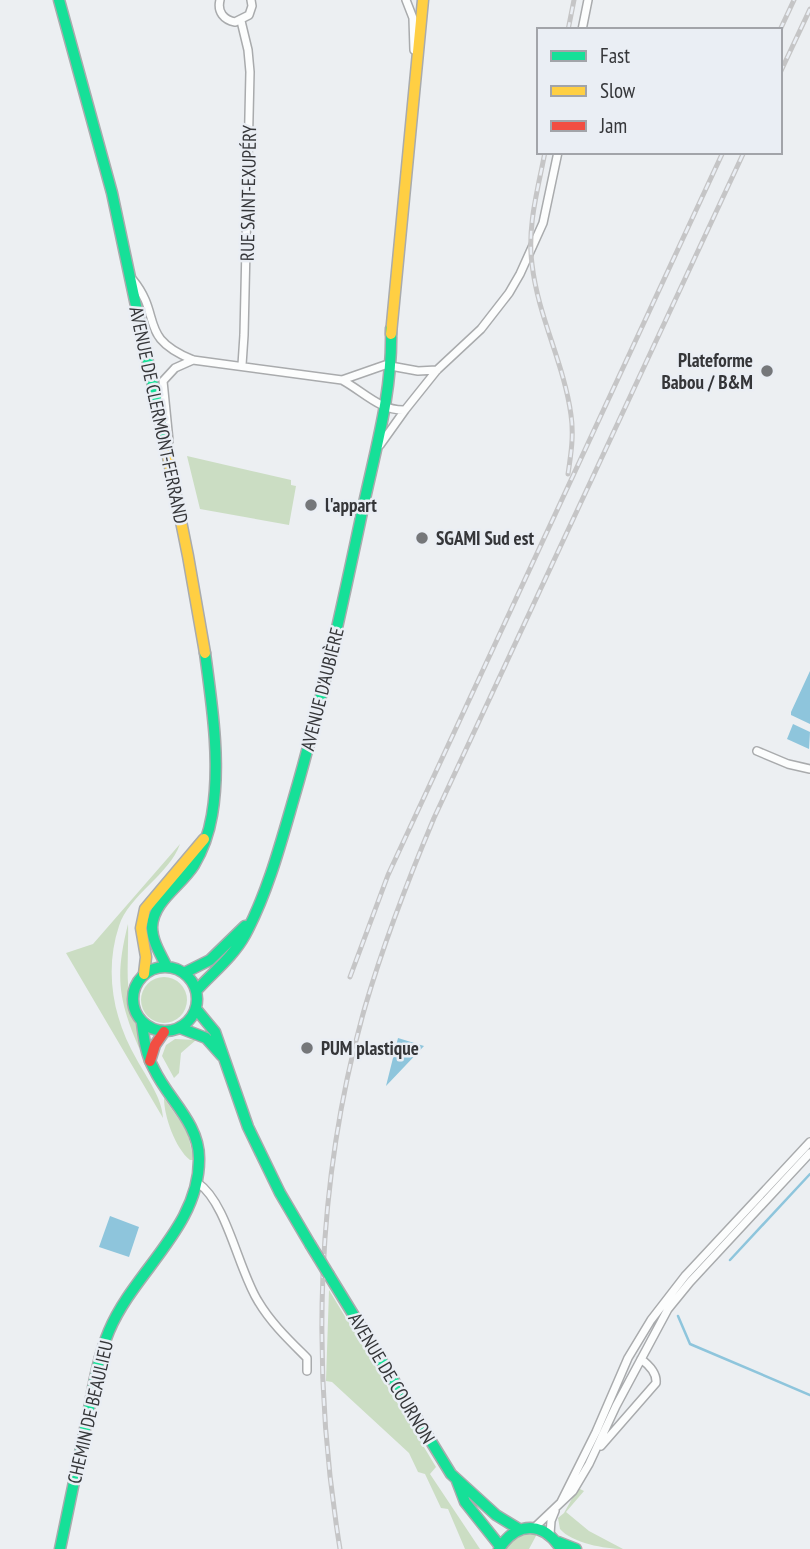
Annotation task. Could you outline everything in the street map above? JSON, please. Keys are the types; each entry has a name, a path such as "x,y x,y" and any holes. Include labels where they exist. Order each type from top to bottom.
{"main road":[{"name":"AVENUE DE CLERMONT-FERRAND","path":"58,0 103,158 131,278 203,627 211,694 215,780 212,821 196,860 153,916 151,935 167,967"},
{"name":"AVENUE D'AUBIÈRE","path":"196,991 232,956 253,918 271,873 302,771 342,607 376,452 388,365 423,0"},
{"name":"AVENUE D'AUBIÈRE","path":"416,86 429,0"},
{"name":"AVENUE DE CLERMONT-FERRAND","path":"144,974 146,957 141,928 145,909 206,836"},
{"name":"AVENUE D'AUBIÈRE","path":"184,973 198,968 225,949 253,918"},
{"path":"167,967 184,973 196,991 196,1009 190,1020 180,1028 164,1032 152,1030 135,1014 132,1003 137,982 155,968 167,967"},
{"path":"196,1009 215,1032 225,1061"},
{"name":"CHEMIN DE BEAULIEU","path":"60,1549 98,1365 108,1331 126,1298 185,1216 198,1183 199,1154 196,1138 150,1061 145,1048 142,1023"},
{"path":"180,1028 206,1038 225,1061"},
{"path":"150,1061 155,1045 164,1032"},
{"name":"AVENUE DE COURNON","path":"225,1061 255,1142 280,1193 407,1405 457,1480 465,1502 499,1548"},
{"name":"AVENUE DE COURNON","path":"457,1480 496,1515 519,1529"},
{"path":"499,1548 511,1533 519,1529 534,1528 576,1549"}],"street":[{"path":"220,0 219,9 225,18 235,22 241,21 251,11 251,0"},
{"name":"AVENUE D'AUBIÈRE","path":"406,0 413,18 416,86"},
{"path":"582,28 588,0"},
{"name":"RUE SAINT-EXUPÉRY","path":"241,21 250,72 242,365"},
{"path":"376,452 437,370 481,329 509,293 543,223 558,154"},
{"path":"131,278 144,294 155,334 164,345 176,353 193,360 342,380 382,405 394,410 405,410"},
{"path":"172,474 163,380 176,368 193,360"},
{"path":"342,380 388,365 418,371 437,370"},
{"path":"757,751 788,764 810,769"},
{"path":"556,1541 551,1521 596,1432 628,1359 651,1320 685,1276 810,1142"},
{"path":"534,1528 573,1491 658,1325 690,1282 810,1153"},
{"path":"198,1183 213,1197 257,1300 279,1330 307,1358 307,1371"},
{"path":"597,1448 656,1383 657,1377 643,1357"}],"green space":[{"path":"187,456 291,480 291,485 296,486 289,525 200,509"},
{"path":"180,844 167,866 124,915 114,943 112,960 113,995 122,1028 157,1096 163,1118 66,953 93,944"},
{"path":"128,924 128,986 132,1011 141,1037 139,1048 127,1015 121,987 121,958"},
{"path":"164,977 180,984 187,1000 180,1016 164,1023 148,1016 141,1000 148,984"},
{"path":"175,1039 196,1040 181,1053 179,1073 174,1078 162,1056 166,1045"},
{"path":"164,1098 187,1131 194,1160 185,1155 175,1140 168,1122"},
{"path":"329,1290 436,1467 430,1474 480,1549 465,1549 448,1509 441,1508 425,1474 418,1472 409,1453 332,1382 326,1381"},
{"path":"578,1488 584,1491 566,1512 589,1531 623,1549 580,1541 560,1529 558,1518 564,1513"},
{"path":"527,1534 537,1534 529,1549 506,1549 511,1540"}],"water":[{"path":"810,671 810,724 791,715 791,712"},
{"path":"793,724 810,732 809,749 787,739"},
{"path":"398,1038 424,1046 386,1086"},
{"path":"110,1216 139,1227 129,1257 99,1247"}],"waterway":[{"path":"730,1260 810,1174"},
{"path":"678,1316 690,1344 810,1395"}],"railway":[{"path":"568,28 574,0"},
{"path":"781,28 794,0"},
{"path":"782,69 810,9"},
{"path":"545,154 534,208 532,264 540,303 568,396 572,437 568,474"},
{"path":"350,977 388,875 722,154"},
{"path":"340,1549 325,1414 323,1277 327,1208 336,1140 348,1073 365,1007 397,911 434,818 743,154"}],"traffic: fast":[{"path":"59,0 112,193 165,442"},
{"path":"196,991 228,958 245,935 266,886 283,835 321,697 381,426 389,378 391,329"},
{"path":"167,967 154,937 154,918 162,901 189,873 200,853 209,828 215,795 214,734 205,653"},
{"path":"184,973 210,960 245,926"},
{"path":"159,967 171,967 188,976 195,987 197,999 195,1011 188,1022 171,1031 159,1031 147,1026 138,1017 133,1005 133,993 138,981 147,972 159,967"},
{"path":"196,1009 215,1032 248,1127 280,1193 310,1244"},
{"path":"60,1549 95,1379 109,1331 120,1309 178,1227 189,1206 196,1183 198,1145 188,1122 151,1064 142,1023"},
{"path":"180,1028 206,1038 222,1056"},
{"path":"310,1244 329,1275"},
{"path":"329,1275 451,1474 496,1515 519,1529"},
{"path":"457,1481 465,1502 500,1546"},
{"path":"499,1549 514,1533 530,1528 546,1533 561,1549"},
{"path":"558,1542 576,1549"}],"traffic: slow":[{"path":"391,334 423,0"},
{"path":"165,442 205,653"},
{"path":"144,974 146,957 141,928 145,909 204,839"}],"traffic: jam":[{"path":"150,1061 155,1045 164,1032"}],"place":[{"name":"Plateforme Babou / B&M","path":"767,371"},
{"name":"l'appart","path":"311,505"},
{"name":"SGAMI Sud est","path":"422,538"},
{"name":"PUM plastique","path":"307,1048"}]}
